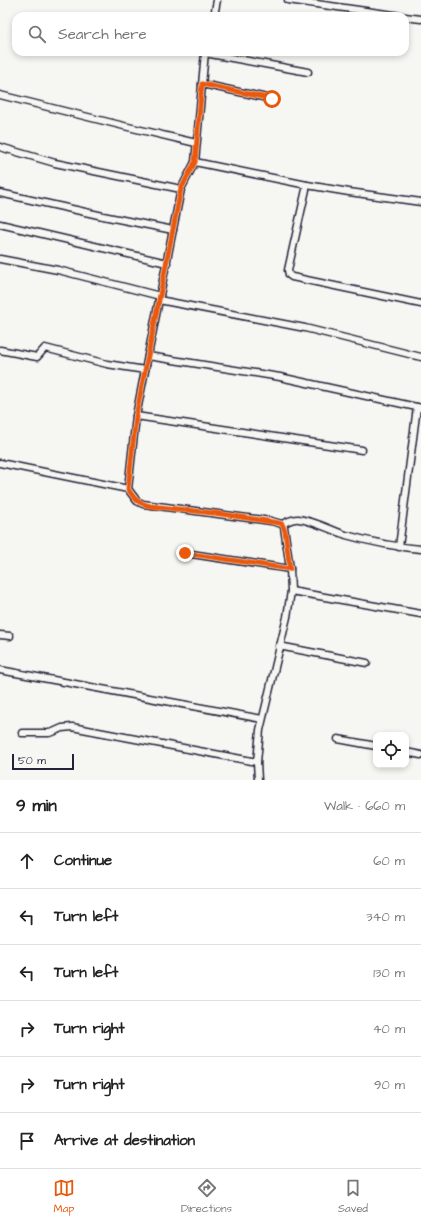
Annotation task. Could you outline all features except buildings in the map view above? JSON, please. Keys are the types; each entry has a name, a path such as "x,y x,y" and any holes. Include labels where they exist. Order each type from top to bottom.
{"street":[{"path":"215,12 217,0"},
{"path":"288,0 373,12"},
{"path":"409,18 421,19"},
{"path":"128,489 136,416 181,189 195,162 205,56"},
{"path":"226,56 308,72"},
{"path":"202,84 272,99"},
{"path":"0,94 196,143"},
{"path":"0,147 55,163 181,189"},
{"path":"195,162 307,185 421,202"},
{"path":"307,185 288,270 289,275 292,277 421,304"},
{"path":"0,193 173,230"},
{"path":"0,224 166,263"},
{"path":"0,259 58,270 159,298 304,328 421,357"},
{"path":"0,350 37,357 45,348 106,364 145,370"},
{"path":"148,356 280,377 419,407 400,547"},
{"path":"136,416 362,450"},
{"path":"0,463 128,489 137,501 146,505 222,514 282,524 299,519 372,542 421,549"},
{"path":"258,780 258,742 262,718 287,617 291,591 285,531 282,524"},
{"path":"185,553 290,569"},
{"path":"291,591 421,614"},
{"path":"0,635 10,636"},
{"path":"279,646 367,663"},
{"path":"0,670 262,718"},
{"path":"22,733 49,733 62,728 72,727 257,762"},
{"path":"338,739 373,745"},
{"path":"409,753 421,755"}],"route":[{"path":"185,553 290,569 285,531 282,524 222,514 150,506 137,501 128,489 136,416 181,189 195,162 202,84 272,99"}]}
